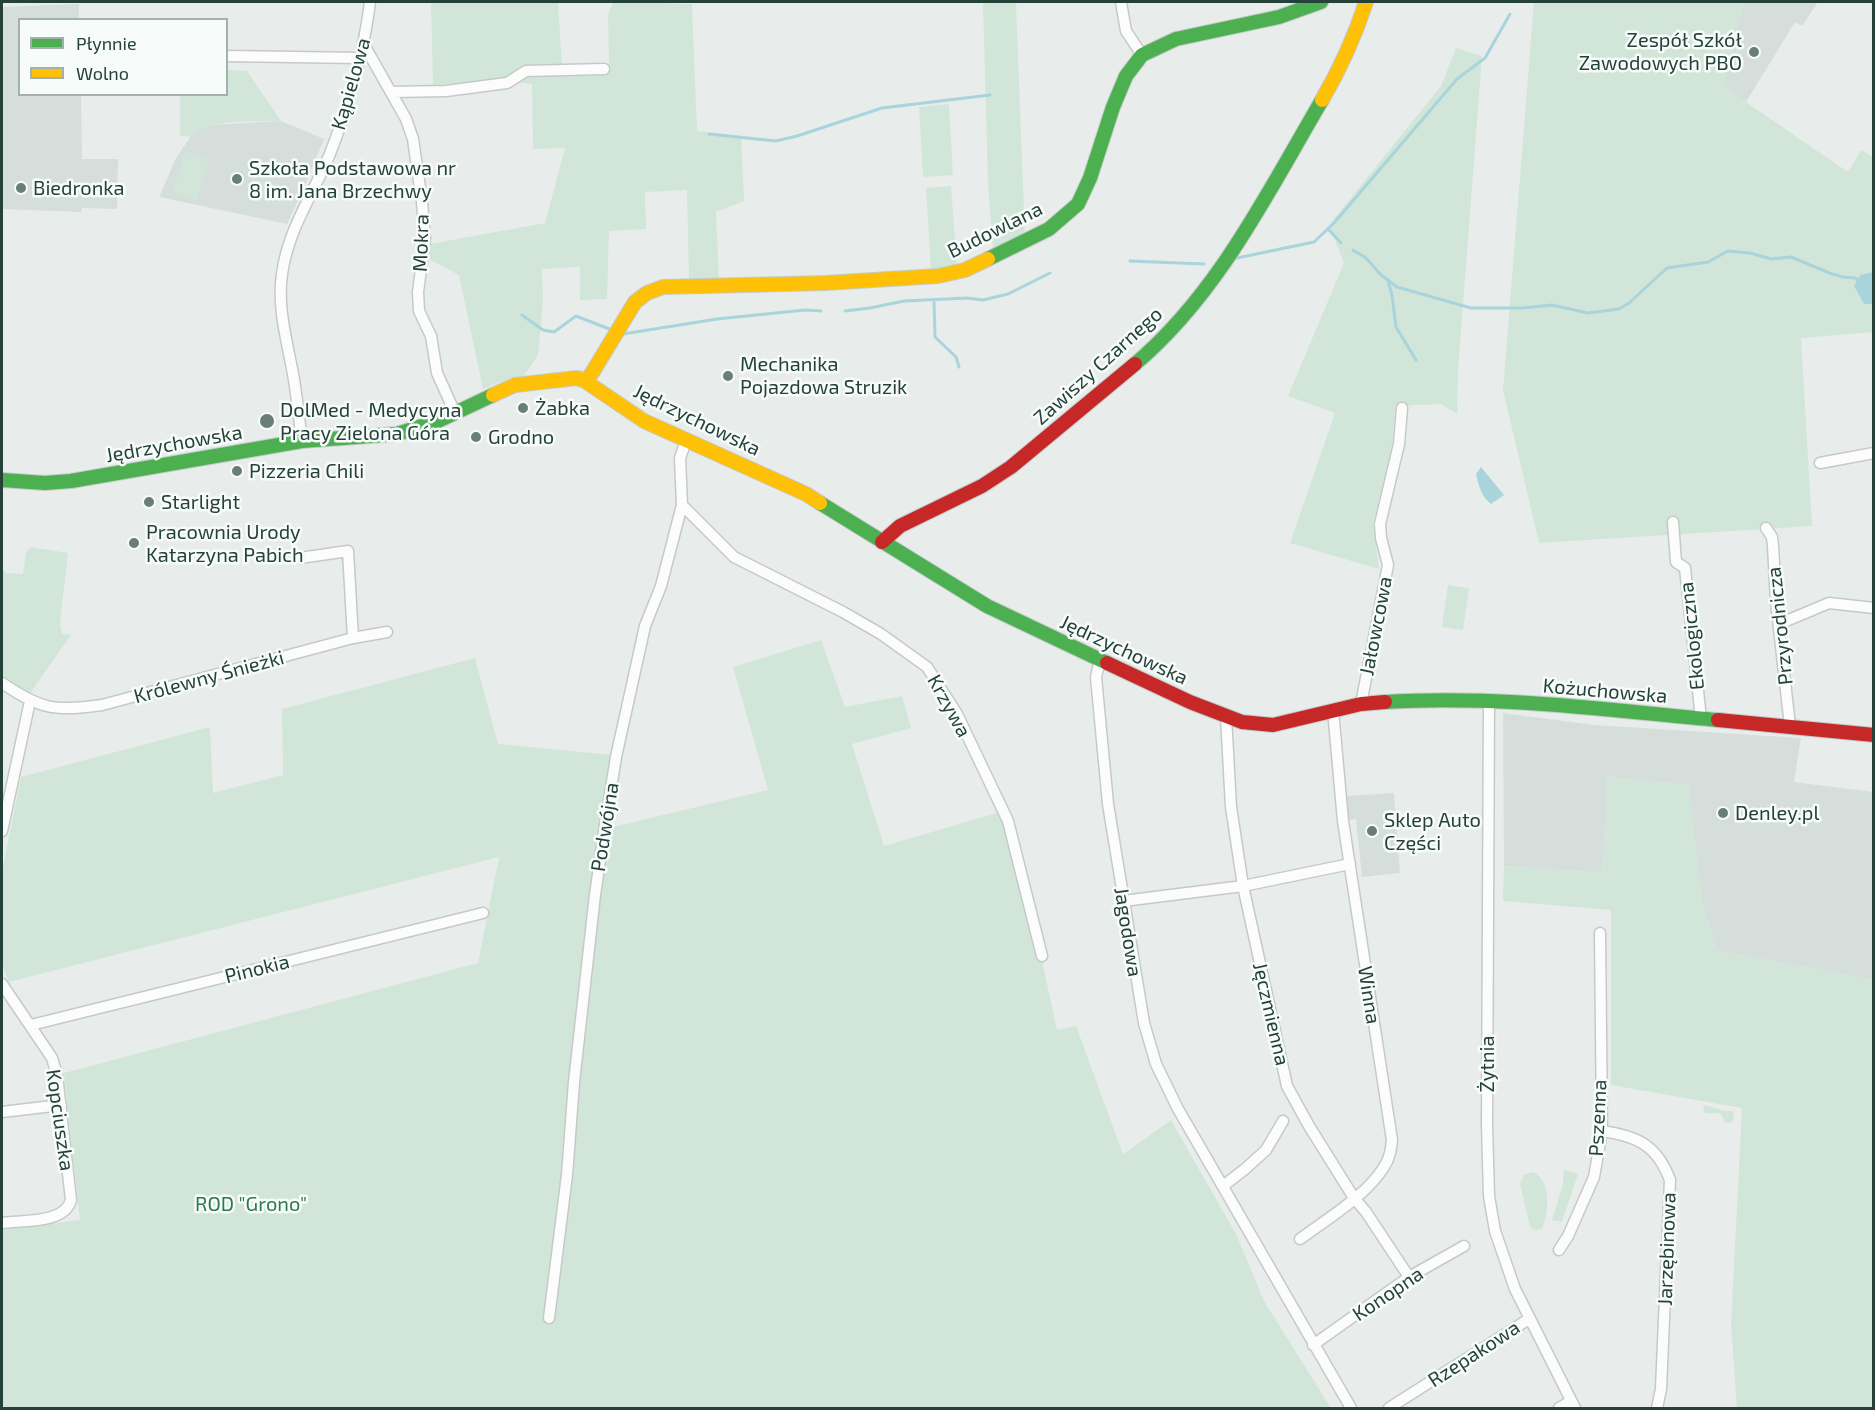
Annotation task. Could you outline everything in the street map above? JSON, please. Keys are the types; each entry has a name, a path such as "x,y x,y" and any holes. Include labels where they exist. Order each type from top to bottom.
{"main road":[{"name":"Budowlana","path":"585,381 592,374 639,298 663,287 825,283 938,276 965,270 1049,229 1078,204 1090,178 1113,107 1126,76 1143,55 1176,39 1279,17 1321,2"},
{"name":"Zawiszy Czarnego","path":"882,542 900,526 982,486 1011,467 1130,368 1176,323 1221,269 1270,191 1336,76 1358,27 1366,2"},
{"name":"Jędrzychowska","path":"2,480 35,483 71,482 302,441 386,437 412,431 455,413 503,388 568,378 585,381 644,421 806,494 970,597 1100,660 1226,717 1253,724 1273,725 1333,710"},
{"name":"Kożuchowska","path":"1333,710 1361,704 1414,699 1489,700 1874,735"}],"street":[{"name":"Kąpielowa","path":"302,441 282,315 282,277 286,249 331,151 363,43 370,2"},
{"path":"1121,2 1126,31 1143,55"},
{"name":"Mokra","path":"363,43 407,122 413,139 425,239 418,292 418,311 431,336 437,373 455,413"},
{"path":"228,56 359,58"},
{"path":"391,92 446,92 470,86 503,83 526,71 604,69"},
{"name":"Jałowcowa","path":"1361,704 1388,565 1380,524 1399,444 1402,408"},
{"name":"Podwójna","path":"549,1318 567,1174 574,1082 589,946 606,819 625,714 645,626 661,586 682,505 680,458 686,441"},
{"path":"1821,463 1874,453"},
{"name":"Krzywa","path":"682,505 734,557 852,617 881,634 927,668 957,714 1008,820 1042,956"},
{"name":"Ekologiczna","path":"1672,522 1676,562 1684,568 1701,719"},
{"name":"Przyrodnicza","path":"1766,528 1772,537 1775,591 1791,726"},
{"path":"300,558 348,551 353,638"},
{"path":"1779,624 1829,603 1874,608"},
{"name":"Królewny Śnieżki","path":"2,683 30,701 58,709 102,705 353,638 387,633"},
{"name":"Jagodowa","path":"1100,660 1096,677 1108,804 1149,1044 1165,1086 1313,1345 1352,1408"},
{"name":"Żytnia","path":"1489,700 1487,1125 1489,1196 1500,1248 1529,1319 1573,1405"},
{"path":"2,831 6,790 30,701"},
{"name":"Winna","path":"1300,1239 1369,1185 1384,1167 1390,1155 1392,1140 1337,770 1333,710"},
{"name":"Jęczmienna","path":"1226,717 1232,807 1243,886 1287,1086 1354,1198 1366,1212 1409,1277"},
{"path":"1123,901 1243,886 1350,864"},
{"name":"Pinokia","path":"31,1025 483,913"},
{"name":"Pszenna","path":"1559,1250 1568,1236 1594,1177 1602,1131 1600,933"},
{"name":"Kopciuszka","path":"2,1223 56,1217 66,1210 71,1200 57,1075 52,1058 3,988"},
{"path":"2,1112 61,1105"},
{"path":"1222,1186 1266,1150 1284,1121"},
{"name":"Jarzębinowa","path":"1602,1131 1618,1133 1655,1151 1665,1164 1670,1180 1661,1389 1657,1408"},
{"name":"Konopna","path":"1313,1345 1409,1277 1464,1246"},
{"name":"Rzepakowa","path":"1389,1408 1529,1319"},
{"path":"1559,1408 1573,1405"}],"shaded area":[{"name":"Zespół Szkół Zawodowych PBO","path":"1743,2 1818,2 1802,26 1795,22 1746,102 1723,87"},
{"path":"79,4 79,18 18,18 18,96 81,96 82,159 118,159 117,209 82,208 81,212 2,209 2,7"},
{"name":"Szkoła Podstawowa nr 8 im. Jana Brzechwy","path":"281,121 324,139 287,224 159,197 176,158 195,130 208,125"},
{"path":"1503,713 1594,725 1801,738 1794,782 1873,792 1873,980 1718,951 1702,904 1688,785 1607,777 1605,852 1601,873 1504,866"},
{"path":"1394,793 1400,873 1362,877 1356,819 1349,820 1346,796"}],"green space":[{"path":"431,2 558,3 562,65 609,64 608,15 613,2 692,4 697,131 741,136 744,201 716,212 719,281 689,281 687,190 645,192 646,229 609,231 607,299 580,300 580,267 542,269 543,300 538,355 524,376 483,389 459,275 428,259 430,244 545,223 565,148 533,149 532,84 503,80 433,85"},
{"path":"983,2 1016,2 1025,238 993,251 988,183"},
{"path":"1534,2 1743,2 1724,87 1848,172 1861,150 1873,157 1873,332 1801,338 1812,526 1539,543 1503,390"},
{"path":"1456,48 1482,56 1458,371 1457,414 1441,404 1395,406 1392,449 1373,524 1379,569 1290,543 1335,413 1288,396 1344,263 1329,225 1441,86"},
{"path":"228,70 247,71 281,121 219,124 198,131 191,137 180,136 180,96 228,96"},
{"path":"949,104 953,175 923,177 919,107"},
{"path":"185,152 209,159 197,200 173,193"},
{"path":"951,186 957,266 931,272 926,188"},
{"path":"31,547 68,553 60,624 62,634 71,635 31,692 25,694 2,678 2,569 6,573 23,574 26,552"},
{"path":"1448,585 1469,588 1463,630 1442,627"},
{"name":"ROD \"Grono\"","path":"821,640 845,707 902,696 911,728 852,744 884,846 1000,812 1029,900 1057,1030 1076,1026 1123,1154 1171,1120 1236,1234 1264,1301 1331,1408 2,1408 2,1230 80,1220 64,1073 478,963 499,857 9,982 2,965 2,872 21,777 210,727 213,793 283,775 282,709 475,658 498,744 613,755 600,830 768,790 733,667"},
{"path":"1607,777 1689,785 1702,904 1718,951 1873,980 1873,1408 1737,1408 1731,1324 1742,1108 1611,1085 1611,910 1503,901 1504,866 1601,873 1605,852"},
{"path":"1705,1105 1724,1111 1734,1111 1733,1122 1725,1123 1719,1113 1705,1113 1703,1110"},
{"path":"1564,1170 1578,1174 1562,1222 1552,1220 1563,1184"},
{"path":"1533,1172 1543,1182 1547,1198 1542,1229 1534,1230 1530,1226 1520,1184 1524,1175"}],"water":[{"path":"1873,272 1873,304 1864,304 1854,286 1860,275"},
{"path":"1481,467 1504,495 1491,504 1478,483 1476,474"}],"waterway":[{"path":"1237,258 1314,242 1334,223 1457,79 1485,58 1510,14"},
{"path":"709,134 776,141 882,108 990,95"},
{"path":"1328,229 1341,243"},
{"path":"1353,250 1366,258 1380,274 1397,287 1471,308 1523,308 1552,305 1588,313 1619,309 1629,303 1667,268 1708,262 1728,251 1750,253 1771,259 1791,257 1832,274 1858,280"},
{"path":"1130,261 1204,264"},
{"path":"845,311 904,301 967,298 983,300 1008,294 1050,273"},
{"path":"1388,281 1396,327 1416,360"},
{"path":"934,300 935,337 956,357 959,367"},
{"path":"623,334 717,319 805,310 821,311"},
{"path":"522,315 543,330 554,332 576,316 612,330"}],"traffic: fast":[{"path":"988,259 1049,229 1078,204 1090,178 1113,107 1126,76 1142,55 1176,39 1279,17 1321,2"},
{"path":"1135,364 1165,336 1216,274 1261,206 1322,100"},
{"path":"2,480 45,483 71,481 302,441 397,434 438,421 493,395"},
{"path":"820,503 987,606 1107,663"},
{"path":"1385,702 1427,700 1510,702 1718,720"}],"traffic: slow":[{"path":"1322,100 1347,52 1366,2"},
{"path":"585,381 635,302 647,293 663,287 825,283 938,276 965,270 988,259"},
{"path":"493,395 515,385 577,378 644,421 806,494 820,503"}],"traffic: jam":[{"path":"882,542 900,526 982,486 1011,467 1135,364"},
{"path":"1107,663 1190,702 1242,722 1273,725 1361,704 1385,702"},
{"path":"1718,720 1874,735"}],"place":[{"name":"Zespół Szkół Zawodowych PBO","path":"1754,52"},
{"name":"Szkoła Podstawowa nr 8 im. Jana Brzechwy","path":"237,179"},
{"name":"Biedronka","path":"21,188"},
{"name":"Mechanika Pojazdowa Struzik","path":"728,376"},
{"name":"Żabka","path":"523,408"},
{"name":"DolMed - Medycyna Pracy Zielona Góra","path":"267,421"},
{"name":"Grodno","path":"476,437"},
{"name":"Pizzeria Chili","path":"237,471"},
{"name":"Starlight","path":"149,502"},
{"name":"Pracownia Urody Katarzyna Pabich","path":"134,543"},
{"name":"Denley.pl","path":"1723,813"},
{"name":"Sklep Auto Części","path":"1372,831"}]}
